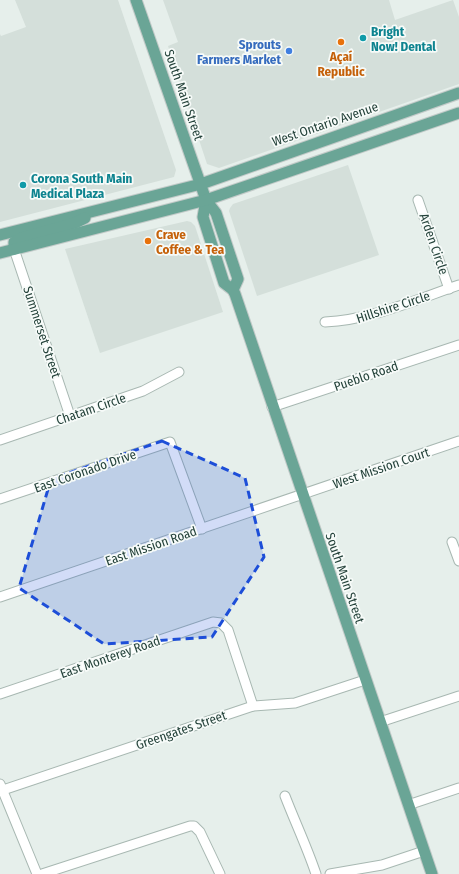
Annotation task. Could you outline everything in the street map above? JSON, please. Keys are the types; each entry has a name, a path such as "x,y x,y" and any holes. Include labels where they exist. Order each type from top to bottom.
{"main road":[{"name":"South Main Street","path":"136,0 206,200 216,213 238,278 233,290 432,874"},
{"name":"West Ontario Avenue","path":"103,209 201,184 459,93"},
{"path":"0,253 206,200 459,112"},
{"path":"14,249 14,242 21,238 75,223 103,209"},
{"path":"0,235 103,209"}],"street":[{"name":"Arden Circle","path":"418,200 449,288"},
{"name":"Summerset Street","path":"14,249 70,416"},
{"name":"Hillshire Circle","path":"325,322 347,321 368,316 459,285"},
{"name":"Pueblo Road","path":"272,407 459,345"},
{"name":"Chatam Circle","path":"0,440 144,391 180,372"},
{"name":"West Mission Court","path":"302,495 459,441"},
{"name":"East Coronado Drive","path":"0,499 170,442 202,529"},
{"name":"East Mission Road","path":"0,597 302,495"},
{"path":"452,542 459,560"},
{"name":"East Monterey Road","path":"0,694 213,622 221,622 228,630 253,706"},
{"name":"Greengates Street","path":"1,788 253,706 295,703 365,680"},
{"path":"380,722 459,696"},
{"path":"1,788 37,874"},
{"path":"408,805 459,788"},
{"path":"285,796 316,874"},
{"path":"42,874 190,826 194,826 200,832 220,874"},
{"path":"330,874 382,866 424,851"}],"highlighted area":[{"path":"162,441 245,478 264,557 212,637 104,644 19,588 51,479"}],"shaded area":[{"path":"15,0 118,0 176,170 174,177 0,222 0,34 1,36 26,27"},
{"path":"163,0 389,0 395,20 453,0 459,17 459,84 219,168 207,164 168,46 178,42"},
{"path":"348,165 379,255 257,296 229,211 230,208 233,204"},
{"path":"187,221 191,222 195,226 223,312 100,353 65,249"}],"place":[{"name":"Bright Now! Dental","path":"363,38"},
{"name":"Açaí Republic","path":"341,42"},
{"name":"Sprouts Farmers Market","path":"289,51"},
{"name":"Corona South Main Medical Plaza","path":"23,185"},
{"name":"Crave Coffee & Tea","path":"148,241"}]}
